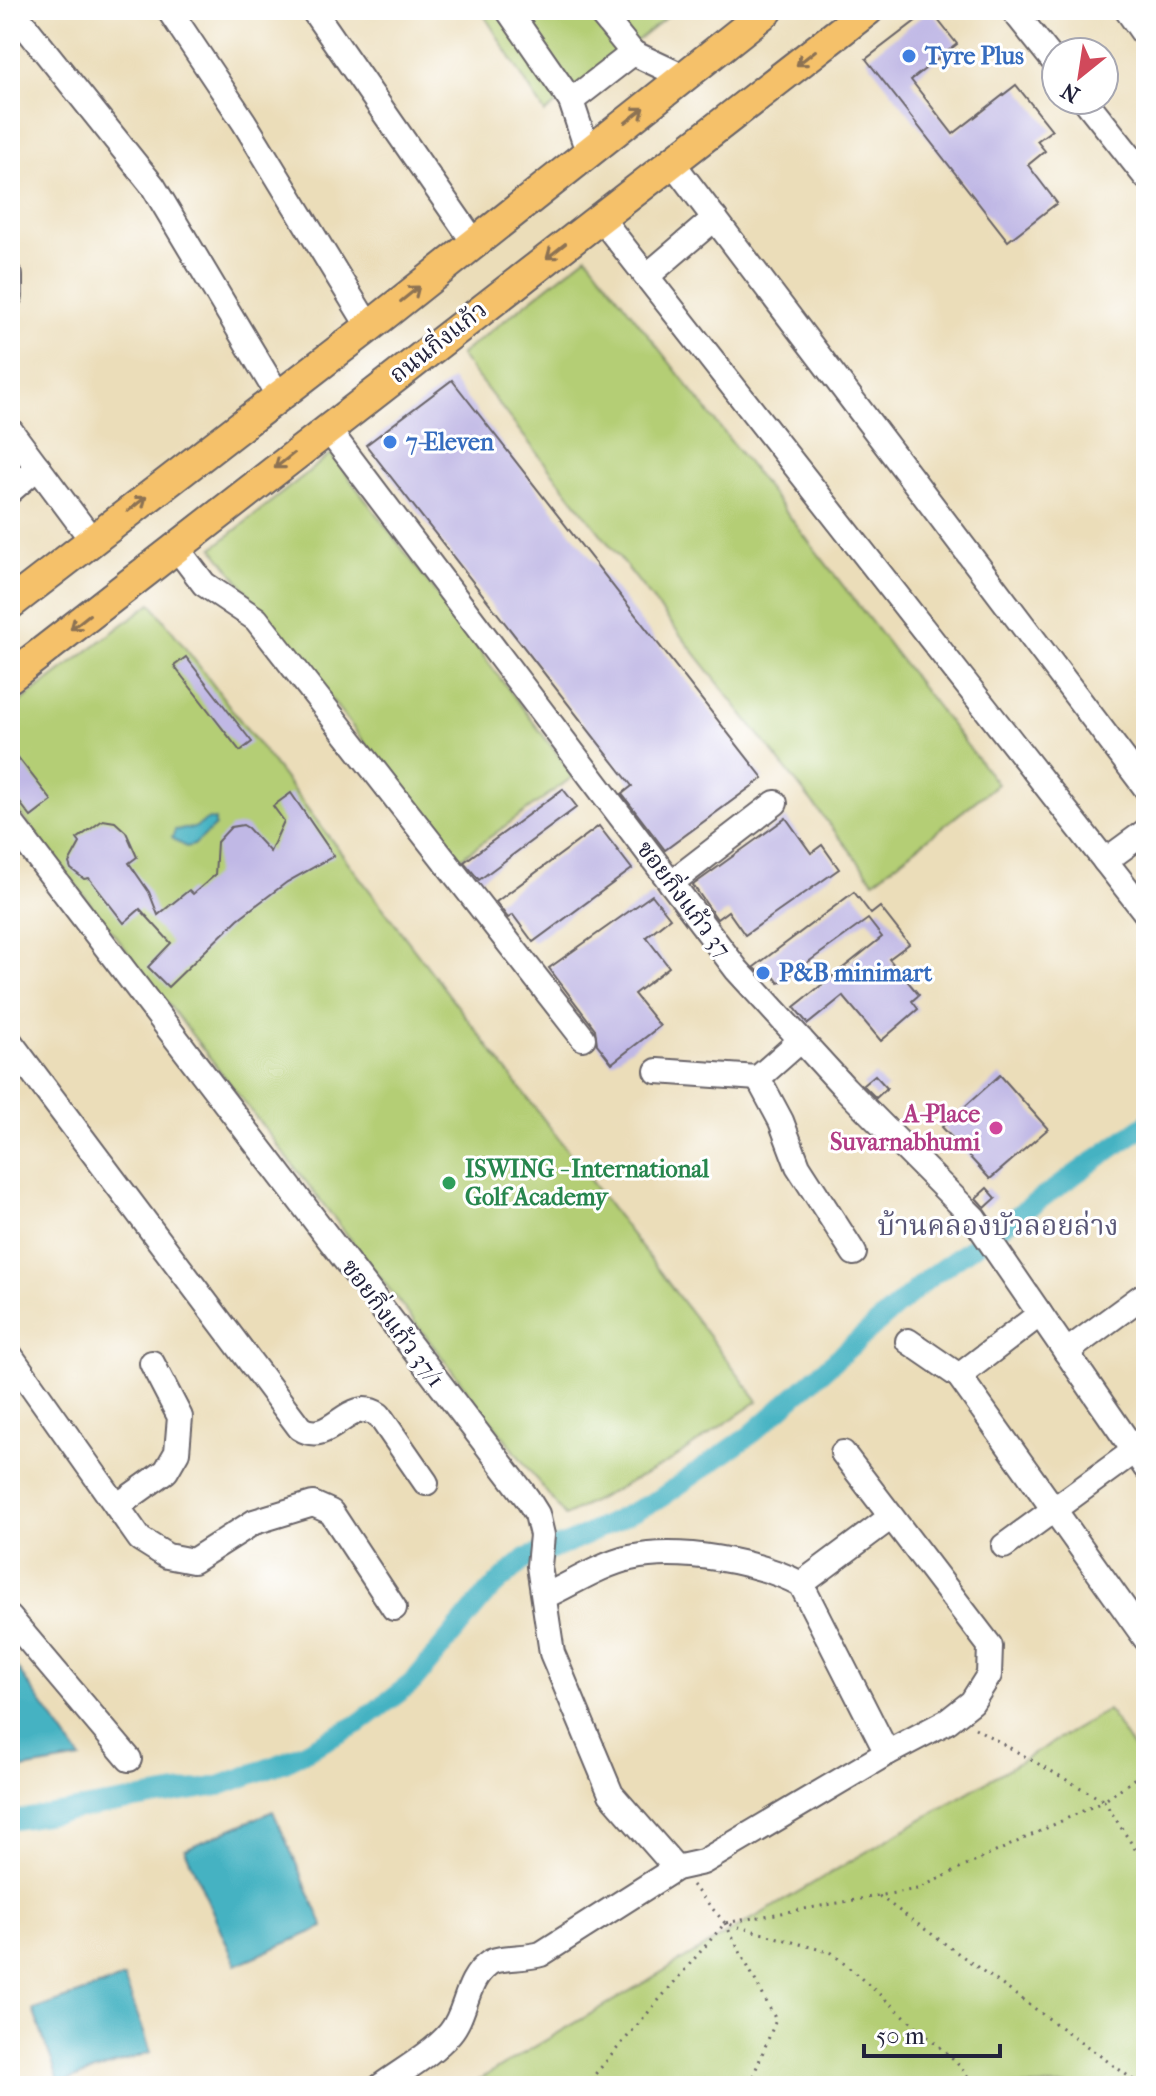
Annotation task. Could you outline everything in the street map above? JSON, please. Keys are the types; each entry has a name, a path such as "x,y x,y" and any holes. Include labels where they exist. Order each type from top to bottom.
{"main road":[{"path":"10,604 369,327 768,10"},
{"name":"ถนนกิ่งแก้ว","path":"10,677 868,10"}],"street":[{"path":"12,10 153,186 278,395"},
{"path":"169,10 244,122 369,327"},
{"path":"313,10 474,242"},
{"path":"508,10 571,101 588,152"},
{"path":"598,10 633,53 684,77"},
{"path":"1013,10 1040,44"},
{"path":"1127,10 1146,37"},
{"path":"571,101 633,53"},
{"path":"1098,116 1146,177"},
{"path":"672,162 1146,788"},
{"path":"600,217 1146,913"},
{"path":"647,276 715,218"},
{"path":"10,276 10,296"},
{"name":"ซอยกิ่งแก้ว 37","path":"327,428 737,970 974,1218 1140,1460"},
{"path":"10,430 92,540"},
{"path":"10,491 38,467"},
{"path":"176,547 204,584 256,619 583,1038"},
{"path":"671,883 775,803"},
{"name":"ซอยกิ่งแก้ว 37/1","path":"10,821 527,1498 542,1535 539,1566 552,1653 611,1794 676,1868"},
{"path":"1105,861 1146,831"},
{"path":"657,1071 758,1078 801,1040"},
{"path":"10,1042 300,1428 309,1434 321,1434 359,1408 370,1409 379,1415 426,1483"},
{"path":"758,1078 781,1121 798,1166 854,1253"},
{"path":"1066,1352 1141,1297"},
{"path":"959,1376 1040,1314"},
{"path":"908,1341 959,1376 1146,1639"},
{"path":"10,1355 140,1539 167,1556 193,1561 254,1522 313,1504 331,1512 394,1608"},
{"path":"117,1506 166,1471 177,1452 180,1417 152,1363"},
{"path":"381,2086 451,2032 475,1977 488,1963 497,1958 523,1960 541,1954 676,1868 703,1862 954,1716 972,1702 989,1675 990,1646 843,1453"},
{"path":"1004,1546 1052,1510 1140,1460"},
{"path":"801,1584 891,1517"},
{"path":"545,1596 628,1558 670,1554 774,1570 801,1584 887,1753"},
{"path":"10,1618 129,1759"}],"path":[{"path":"954,1716 1104,1801 1146,1866"},
{"path":"585,2086 725,1923 917,1889 1104,1801 1146,1770"},
{"path":"676,1868 725,1923 776,2020 749,2086"},
{"path":"879,1896 1142,2086"},
{"path":"725,1923 832,1953 957,2062 974,2086"}],"green space":[{"path":"481,10 676,10 545,113"},
{"path":"587,256 997,784 874,881 460,355"},
{"path":"331,454 574,776 457,861 213,548"},
{"name":"ISWING - International Golf Academy","path":"151,603 758,1401 669,1462 565,1516 10,800 10,710"},
{"path":"1108,1710 1146,1768 1146,2086 468,2086"}],"water":[{"path":"209,819 215,820 215,826 194,845 186,847 172,838 175,830 194,828"},
{"path":"10,1658 81,1759 10,1771"},
{"path":"273,1811 324,1927 236,1965 185,1849"},
{"path":"124,1978 151,2052 60,2083 33,2010"}],"building":[{"path":"930,10 957,44 911,80 953,134 1016,85 1052,130 1037,141 1045,151 1028,165 1057,203 1008,241 866,59"},
{"path":"452,380 763,778 665,850 622,794 632,786 366,445"},
{"path":"186,657 252,742 240,751 174,666"},
{"path":"10,747 52,801 31,817 10,790"},
{"path":"563,789 577,807 479,880 464,862"},
{"path":"291,793 334,856 287,882 238,919 168,987 148,967 171,943 140,909 124,923 89,878 84,879 71,869 69,863 80,843 77,839 103,820 115,822 126,832 137,857 129,863 149,892 158,915 189,890 193,894 215,875 217,842 231,827 243,825 248,828 270,852 284,821 273,806"},
{"path":"786,818 811,853 822,845 839,869 745,935 728,911 717,919 693,885"},
{"path":"599,826 632,869 533,942 513,915 508,918 496,902"},
{"path":"854,892 871,914 880,907 909,944 889,959 919,995 912,1001 918,1009 881,1041 843,996 808,1024 794,1007 882,937 868,919 779,983 772,974 766,979 754,967"},
{"path":"652,895 670,918 646,937 669,967 634,994 660,1026 612,1063 597,1044 595,1029 549,968"},
{"path":"875,1075 887,1088 876,1098 863,1085"},
{"path":"1000,1075 1048,1129 990,1179 942,1127"},
{"path":"987,1188 996,1198 985,1208 976,1198"}],"waterway":[{"path":"10,1821 219,1786 285,1762 358,1724 413,1682 487,1593 526,1558 570,1543 659,1499 749,1436 929,1278 1146,1124"}],"place":[{"name":"Tyre Plus","path":"909,56"},
{"name":"7-Eleven","path":"390,442"},
{"name":"P&B minimart","path":"763,973"},
{"name":"A-Place Suvarnabhumi","path":"996,1128"},
{"name":"ISWING - International Golf Academy","path":"449,1183"}],"district":[{"name":"บ้านคลองบัวลอยล่าง","path":"998,1225"}]}
